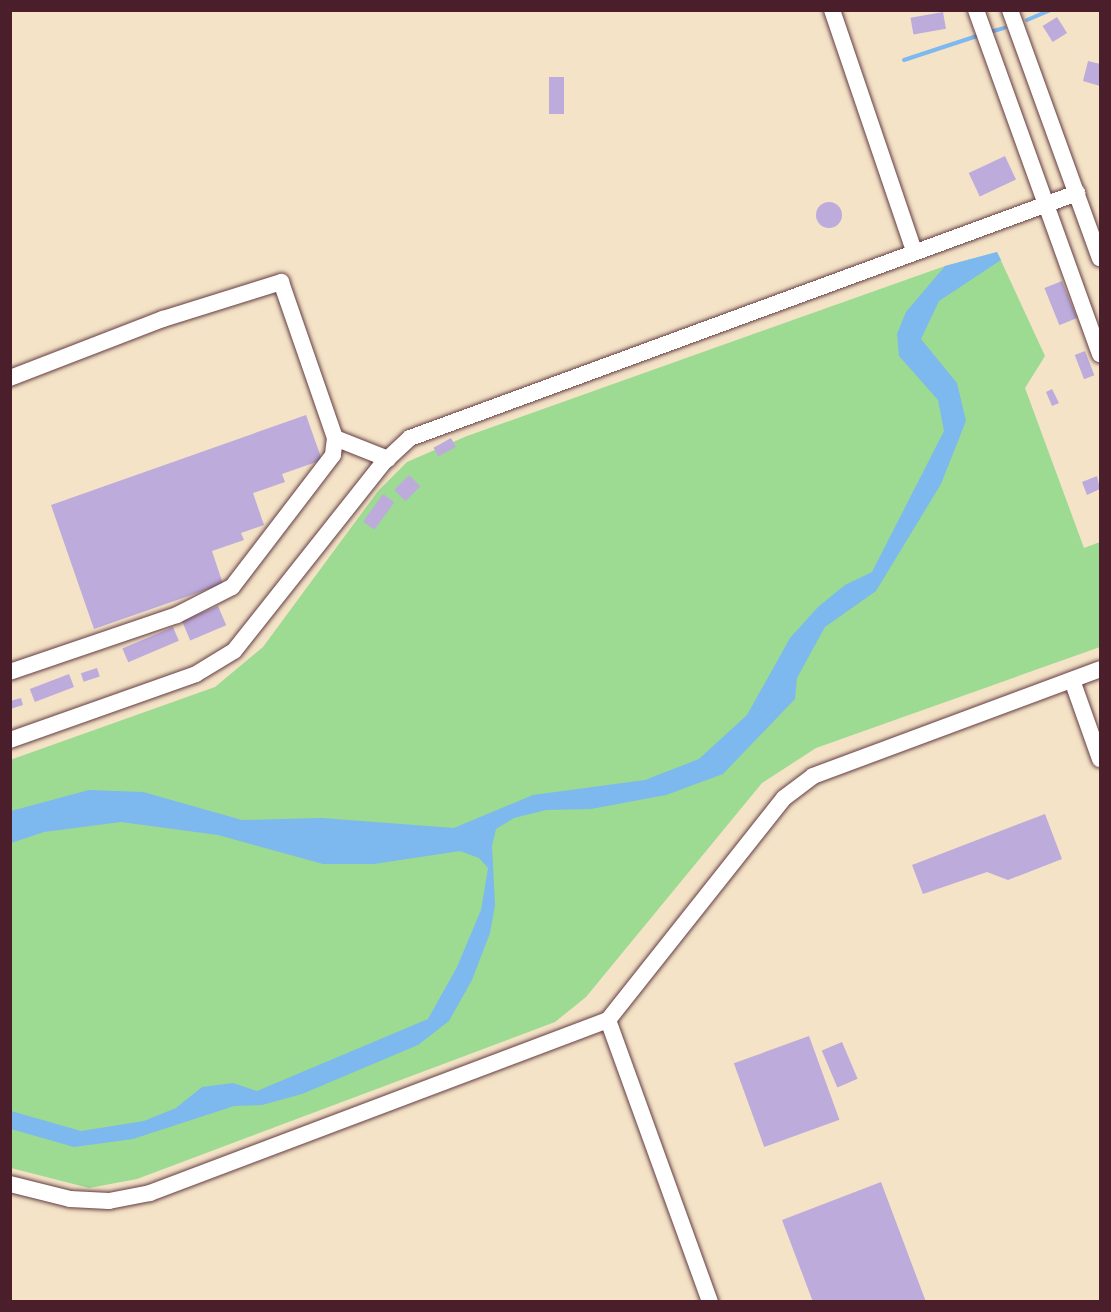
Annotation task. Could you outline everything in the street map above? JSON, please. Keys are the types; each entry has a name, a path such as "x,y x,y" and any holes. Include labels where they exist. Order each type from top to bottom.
{"street":[{"path":"832,10 914,251"},
{"path":"976,10 1101,354"},
{"path":"1010,10 1101,258"},
{"path":"10,740 196,674 234,651 388,459 410,438 1077,193"},
{"path":"10,378 163,319 281,282 335,438 333,455 232,587 177,615 10,672"},
{"path":"335,438 388,459"},
{"path":"10,1184 70,1199 109,1201 150,1193 608,1020 784,798 813,776 1101,669"},
{"path":"1072,680 1101,759"},
{"path":"608,1020 710,1302"}],"green space":[{"path":"997,252 1045,356 1025,388 1084,548 1100,542 1100,647 816,748 762,783 586,997 555,1022 137,1179 89,1188 11,1168 10,760 215,687 263,647 378,491 407,462 467,436 945,266"}],"water":[{"path":"997,252 1001,260 939,301 921,339 957,383 966,421 941,484 876,591 825,627 797,678 795,699 723,774 666,795 591,809 546,810 514,818 496,829 492,846 495,905 490,933 472,980 449,1021 418,1045 302,1094 262,1105 234,1106 133,1139 74,1147 11,1129 11,1111 81,1131 144,1121 176,1108 202,1087 233,1083 257,1091 428,1019 457,967 481,910 488,868 479,858 460,851 374,864 323,864 218,835 121,822 44,832 11,843 11,811 89,790 143,792 242,820 322,818 454,828 533,795 645,780 699,759 747,715 790,638 818,607 845,585 872,572 944,431 938,400 899,356 897,334 906,312 945,266"}],"building":[{"path":"943,12 946,29 913,34 911,18"},
{"path":"1057,17 1067,33 1053,42 1043,26"},
{"path":"1088,61 1100,64 1100,86 1083,81"},
{"path":"549,77 564,77 564,114 549,114"},
{"path":"1005,156 1016,180 980,196 969,173"},
{"path":"829,202 838,206 842,215 838,224 829,228 820,224 816,215 820,206"},
{"path":"1062,281 1077,318 1059,325 1044,288"},
{"path":"1085,351 1094,375 1084,379 1075,355"},
{"path":"1052,389 1059,403 1052,406 1046,392"},
{"path":"306,415 322,460 282,474 285,482 253,493 264,525 241,533 244,540 212,551 223,584 94,629 51,505"},
{"path":"451,438 456,447 438,456 434,448"},
{"path":"409,475 420,486 405,501 394,490"},
{"path":"1097,476 1100,489 1087,495 1082,482"},
{"path":"383,494 394,502 374,530 363,522"},
{"path":"218,606 226,625 190,641 182,621"},
{"path":"173,627 179,641 128,662 122,648"},
{"path":"97,668 100,677 84,682 81,673"},
{"path":"69,674 74,687 35,702 30,689"},
{"path":"21,698 23,705 10,709 10,701"},
{"path":"1045,814 1062,859 1008,880 987,872 923,894 912,865"},
{"path":"809,1036 839,1120 764,1147 734,1063"},
{"path":"842,1042 858,1079 837,1087 822,1051"},
{"path":"881,1182 926,1302 813,1302 782,1220"}],"waterway":[{"path":"1027,20 1050,10"},
{"path":"990,32 1004,28"},
{"path":"904,60 980,35"}]}
